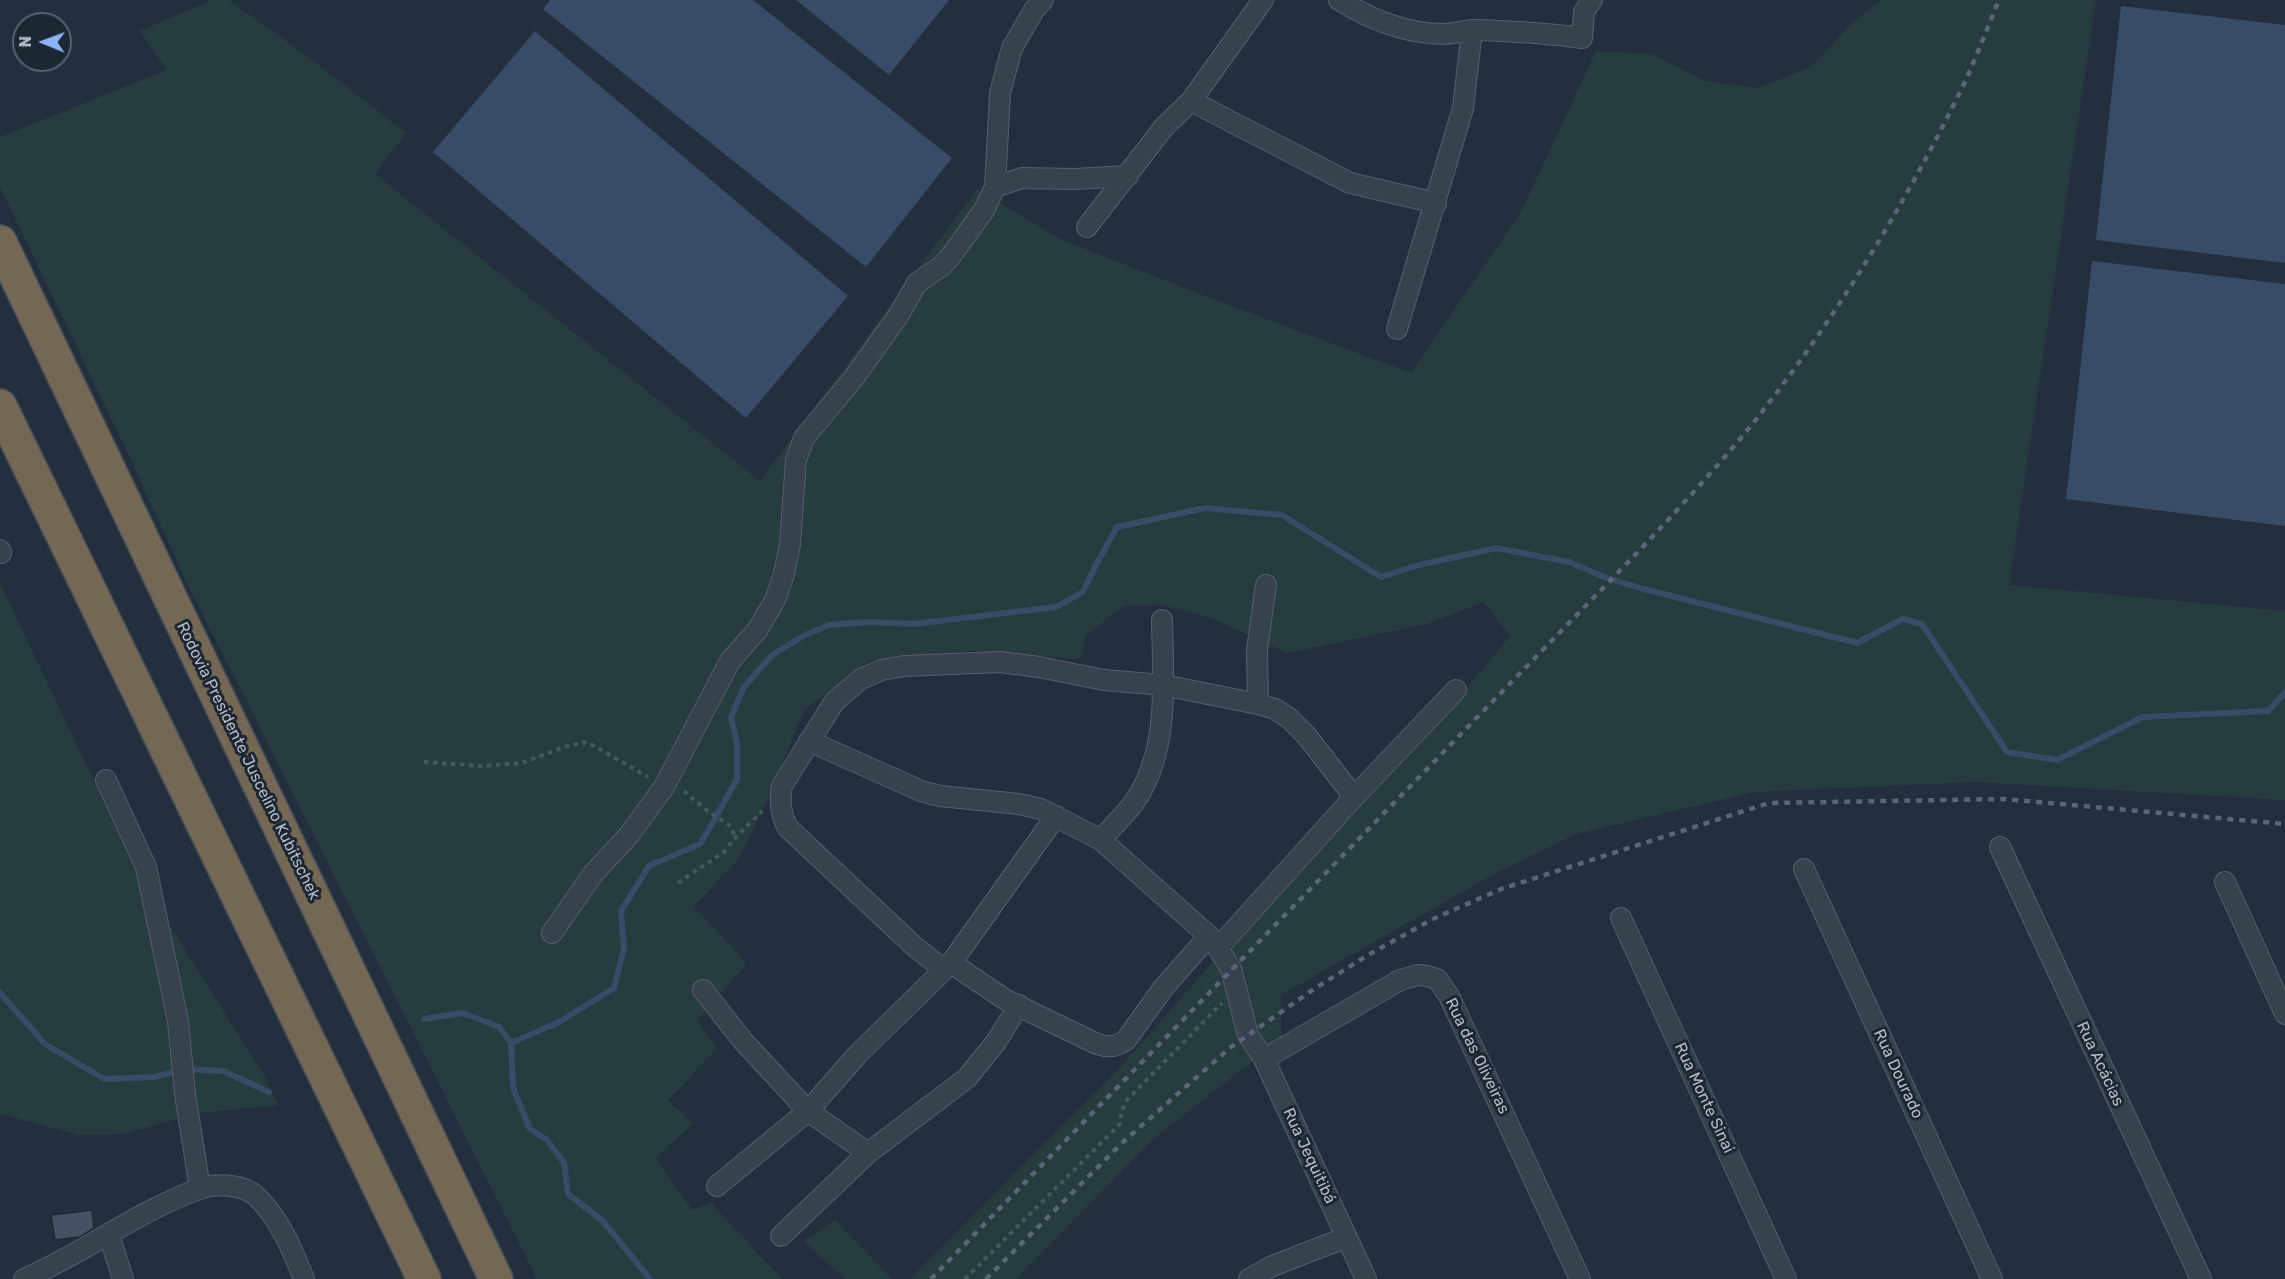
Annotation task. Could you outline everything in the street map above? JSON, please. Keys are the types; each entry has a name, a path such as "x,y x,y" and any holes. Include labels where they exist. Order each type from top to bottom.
{"highway":[{"name":"Rodovia Presidente Juscelino Kubitschek","path":"0,242 496,1279"},
{"path":"0,406 424,1279"}],"street":[{"path":"552,933 593,874 629,836 664,787 730,661 758,629 775,600 784,574 790,544 796,460 804,438 853,379 898,316 917,283 942,266 984,210 995,187 1000,93 1012,48 1034,10 1043,0"},
{"path":"1088,227 1164,127 1191,101 1263,0"},
{"path":"1339,0 1353,9 1388,24 1419,32 1443,34 1472,30 1538,32 1582,38 1584,12 1592,0"},
{"path":"1397,329 1463,108 1472,30"},
{"path":"1191,101 1350,183 1436,203"},
{"path":"995,187 1022,177 1075,179 1128,176"},
{"path":"1258,704 1257,650 1266,585"},
{"path":"1101,840 1137,798 1152,768 1161,732 1162,620"},
{"path":"1354,797 1306,735 1289,718 1275,709 1163,685 1104,680 1000,662 904,666 882,670 861,679 834,702 782,786 780,799 782,815 787,827 914,946 1006,1000 1097,1044 1108,1047 1126,1040 1164,987 1214,942 1354,797 1456,690"},
{"name":"Rua Jequitibá","path":"809,741 921,791 940,796 1019,804 1041,809 1056,816 1101,840 1214,942 1231,969 1248,1035 1264,1059 1366,1279"},
{"path":"106,780 146,867 178,1021 185,1094 200,1189"},
{"path":"717,1186 808,1111 858,1054 947,967 1056,816"},
{"name":"Rua Acácias","path":"2000,848 2201,1279"},
{"name":"Rua Dourado","path":"1804,869 1992,1279"},
{"path":"2225,882 2285,1014"},
{"name":"Rua Monte Sinai","path":"1621,918 1786,1279"},
{"name":"Rua das Oliveiras","path":"1264,1059 1400,980 1418,975 1437,979 1449,996 1478,1056 1580,1279"},
{"path":"703,990 743,1041 808,1111 868,1153"},
{"path":"781,1236 868,1153 967,1078 996,1042 1019,1005"},
{"path":"24,1279 59,1264 156,1208 200,1189 216,1185 245,1189 256,1195 280,1228 304,1279"},
{"path":"109,1235 123,1279"},
{"path":"1249,1279 1270,1267 1347,1237"}],"path":[{"path":"424,762 482,766 522,763 564,747 587,742 625,762 664,787 676,786 729,825 735,837"},
{"path":"678,883 724,852 755,816 780,799"},
{"path":"965,1279 1120,1124 1121,1112 1127,1100 1236,988"}],"green space":[{"path":"212,0 229,0 311,59 406,133 375,174 760,481 977,189 1060,239 1411,373 1521,212 1596,51 1652,54 1705,81 1758,88 1811,67 1852,23 1881,0 2096,0 2009,585 2285,611 2285,800 1975,782 1755,792 1576,834 1496,873 1281,995 1281,1039 1153,1139 1016,1279 910,1279 1117,1071 1275,891 1456,701 1510,636 1484,602 1427,624 1288,653 1211,618 1163,605 1123,606 1086,636 1080,659 970,651 869,663 804,710 763,811 737,861 693,907 735,950 746,965 697,1021 717,1048 668,1101 693,1123 656,1158 692,1210 711,1203 782,1279 537,1279 185,579 131,460 0,187 0,137 167,70 140,31"},
{"path":"0,583 139,876 265,1077 278,1105 200,1113 123,1134 79,1135 0,1114"},
{"path":"835,1220 892,1279 845,1279 804,1241"}],"water":[{"path":"550,0 753,0 952,158 866,267 543,9"},
{"path":"796,0 949,0 889,75"},
{"path":"2121,6 2285,25 2285,263 2096,240"},
{"path":"535,31 848,296 746,418 433,152"},
{"path":"2092,261 2285,284 2285,526 2066,499"}],"building":[{"path":"92,1210 94,1228 80,1237 55,1240 51,1215"}],"waterway":[{"path":"511,1043 559,1022 614,988 624,948 621,911 649,866 700,844 708,831 737,779 737,744 731,717 744,687 772,655 805,635 829,625 869,622 913,624 1056,607 1083,592 1117,527 1205,508 1282,515 1381,577 1419,565 1496,548 1569,562 1604,577 1640,588 1857,643 1903,619 1922,624 2007,752 2057,760 2143,717 2268,711 2285,692"},
{"path":"0,993 45,1044 104,1079 154,1077 186,1069 223,1071 269,1092"},
{"path":"424,1019 463,1013 499,1027 511,1043 513,1088 530,1129 547,1140 564,1163 568,1194 602,1220 650,1279"}],"railway":[{"path":"931,1279 1636,554 1745,433 1803,357 1883,234 1959,95 1999,0"},
{"path":"986,1279 1123,1142 1231,1047 1314,989 1368,955 1433,919 1501,889 1769,803 2004,799 2285,824"}]}
